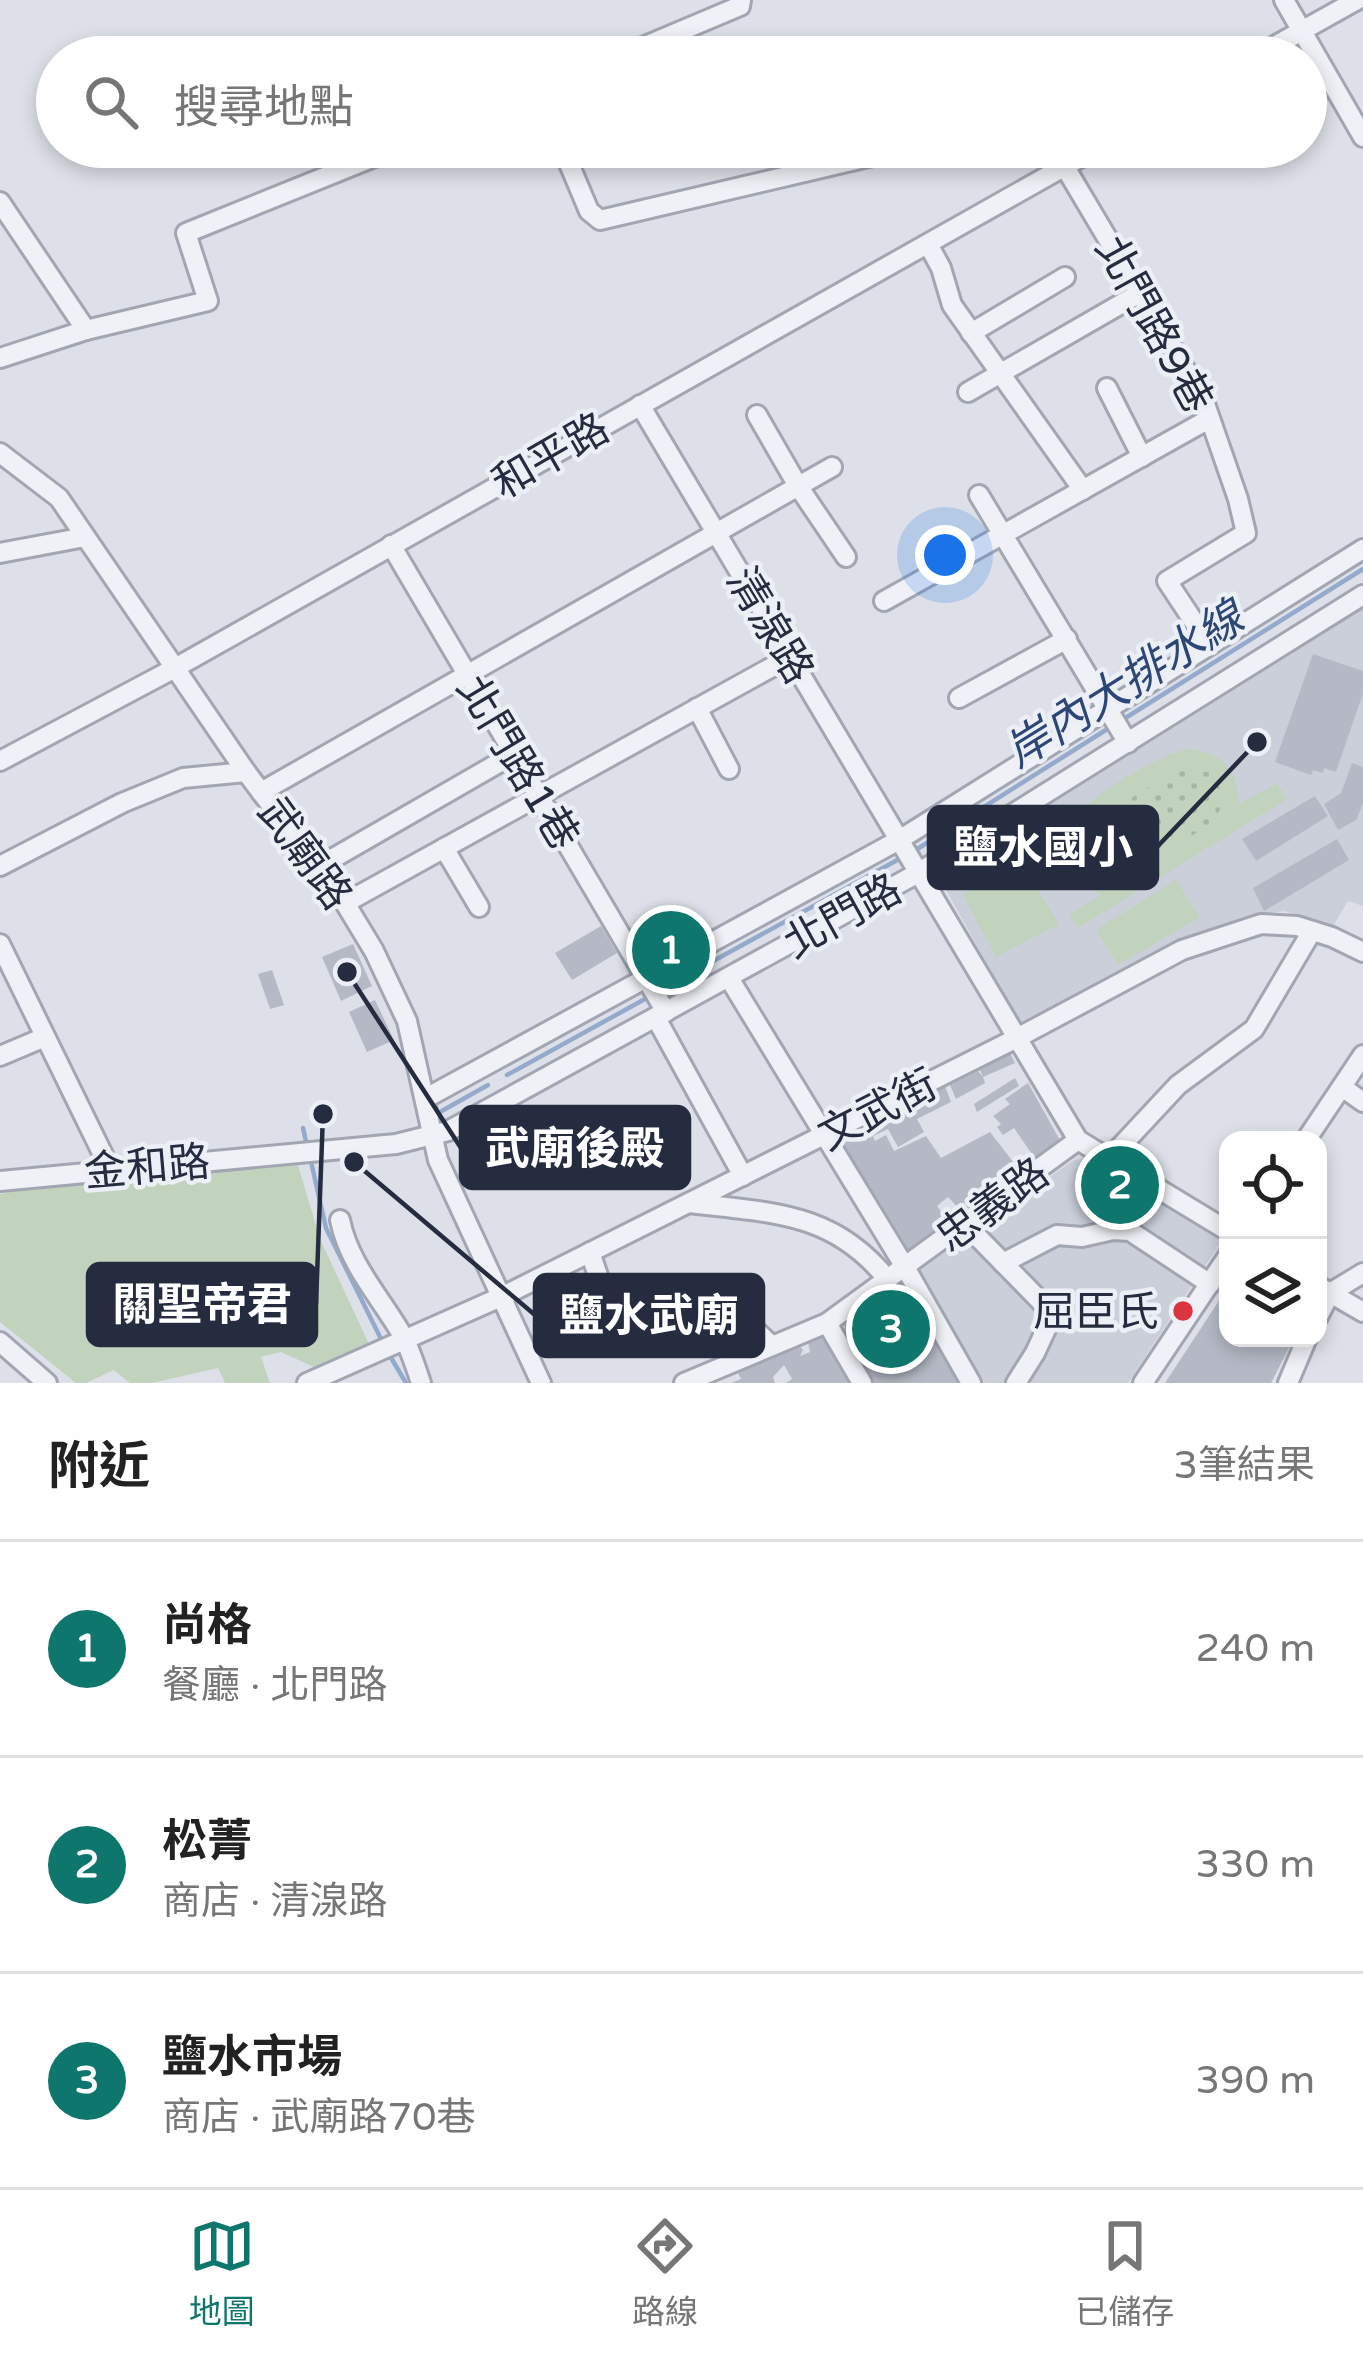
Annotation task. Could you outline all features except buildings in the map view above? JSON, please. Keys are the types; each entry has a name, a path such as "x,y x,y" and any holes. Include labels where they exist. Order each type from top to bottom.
{"street":[{"path":"669,36 740,6 741,0"},
{"path":"1284,0 1305,36"},
{"path":"1292,36 1357,0"},
{"path":"1327,74 1363,137"},
{"path":"0,358 86,330 208,301 186,233 347,168"},
{"path":"571,168 589,211 600,220 822,168"},
{"name":"和平路","path":"0,760 175,668 1062,168"},
{"name":"北門路9巷","path":"1065,168 1204,401 1238,499 1246,533 1167,581 1208,644"},
{"path":"0,202 86,330"},
{"path":"928,244 952,305 1083,490"},
{"path":"971,333 1065,277"},
{"path":"968,392 1139,293"},
{"path":"1107,388 1142,457"},
{"name":"清湶路","path":"640,405 916,869"},
{"path":"758,415 846,557"},
{"path":"884,602 1209,419"},
{"name":"武廟路","path":"0,453 59,498 374,951 407,1021 438,1160 541,1383"},
{"path":"262,792 832,467"},
{"path":"980,495 1117,724"},
{"path":"0,553 85,537"},
{"name":"北門路1巷","path":"391,545 646,979 743,1176"},
{"path":"426,1098 1117,724 1139,710 1208,644 1317,598 1363,549"},
{"name":"北門路","path":"431,1137 729,978 916,869 1117,724 1317,598 1363,596"},
{"path":"959,698 1066,639"},
{"path":"345,903 790,657"},
{"path":"698,708 729,769"},
{"path":"318,867 514,754"},
{"path":"0,866 122,803 183,778 246,772"},
{"path":"444,848 478,907"},
{"path":"916,869 1078,1140 1219,1226"},
{"name":"文武街","path":"307,1383 502,1296 690,1203 1182,950 1261,924 1312,931 1363,952"},
{"path":"1108,1159 1178,1085 1254,1028 1312,931"},
{"path":"0,944 8,980 46,1037 110,1169"},
{"path":"729,978 971,1383"},
{"path":"0,1055 46,1037"},
{"path":"1312,1131 1363,1055"},
{"path":"489,1065 508,1099"},
{"path":"1342,1087 1363,1102"},
{"name":"金和路","path":"0,1181 431,1137"},
{"name":"忠義路","path":"684,1383 826,1323 1078,1140"},
{"path":"690,1203 801,1219 862,1249 888,1280"},
{"path":"340,1220 421,1383"},
{"path":"965,1224 1053,1314 1016,1383"},
{"path":"1004,1263 1057,1235 1082,1238 1130,1231 1210,1284"},
{"path":"590,1252 617,1332 628,1345 674,1335 712,1341 751,1326 772,1346"},
{"path":"1143,1383 1219,1270"},
{"path":"1327,1288 1363,1274"},
{"path":"1327,1291 1363,1312"},
{"path":"826,1323 862,1383"},
{"path":"0,1342 46,1383"},
{"path":"1288,1383 1303,1347"}],"shaded area":[{"path":"1363,609 1363,906 1348,901 1333,926 1284,911 1242,917 1176,943 1019,1023 938,875"},
{"path":"1089,1157 1219,1238 1219,1245 1128,1383 976,1383 912,1271 1074,1160"}],"green space":[{"path":"1188,749 1219,759 1235,781 1239,804 1277,783 1287,799 1078,928 1069,915 1101,895 1080,884 1070,870 1064,845 1068,827 1104,792","holes":["1177,768 1211,773 1223,801 1216,820 1127,878 1116,881 1092,873 1081,851 1087,827"]},
{"path":"1177,768 1211,773 1218,781 1223,801 1216,820 1127,878 1095,874 1081,849 1087,827"},
{"path":"1012,847 1059,924 996,957 963,895 992,877 982,862"},
{"path":"1176,880 1200,917 1118,965 1096,930"},
{"path":"298,1165 320,1239 369,1344 316,1368 281,1352 261,1357 270,1383 225,1383 218,1368 152,1383 130,1383 114,1370 76,1383 0,1322 0,1194 32,1186"}],"waterway":[{"name":"岸內大排水線","path":"1119,722 1363,569"},
{"name":"岸內大排水線","path":"911,853 1109,728"},
{"name":"岸內大排水線","path":"664,988 901,858"},
{"name":"岸內大排水線","path":"507,1075 645,999"},
{"name":"岸內大排水線","path":"440,1112 488,1085"},
{"name":"岸內大排水線","path":"303,1128 307,1146"},
{"name":"岸內大排水線","path":"310,1157 326,1228 382,1341"},
{"name":"岸內大排水線","path":"387,1351 406,1383"}],"place":[{"name":"鹽水國小","path":"1257,742"},
{"name":"尚格","path":"671,950"},
{"name":"武廟後殿","path":"347,972"},
{"name":"關聖帝君","path":"323,1114"},
{"name":"鹽水武廟","path":"354,1162"},
{"name":"松菁","path":"1120,1185"},
{"name":"屈臣氏","path":"1183,1311"},
{"name":"鹽水市場","path":"891,1329"}]}
